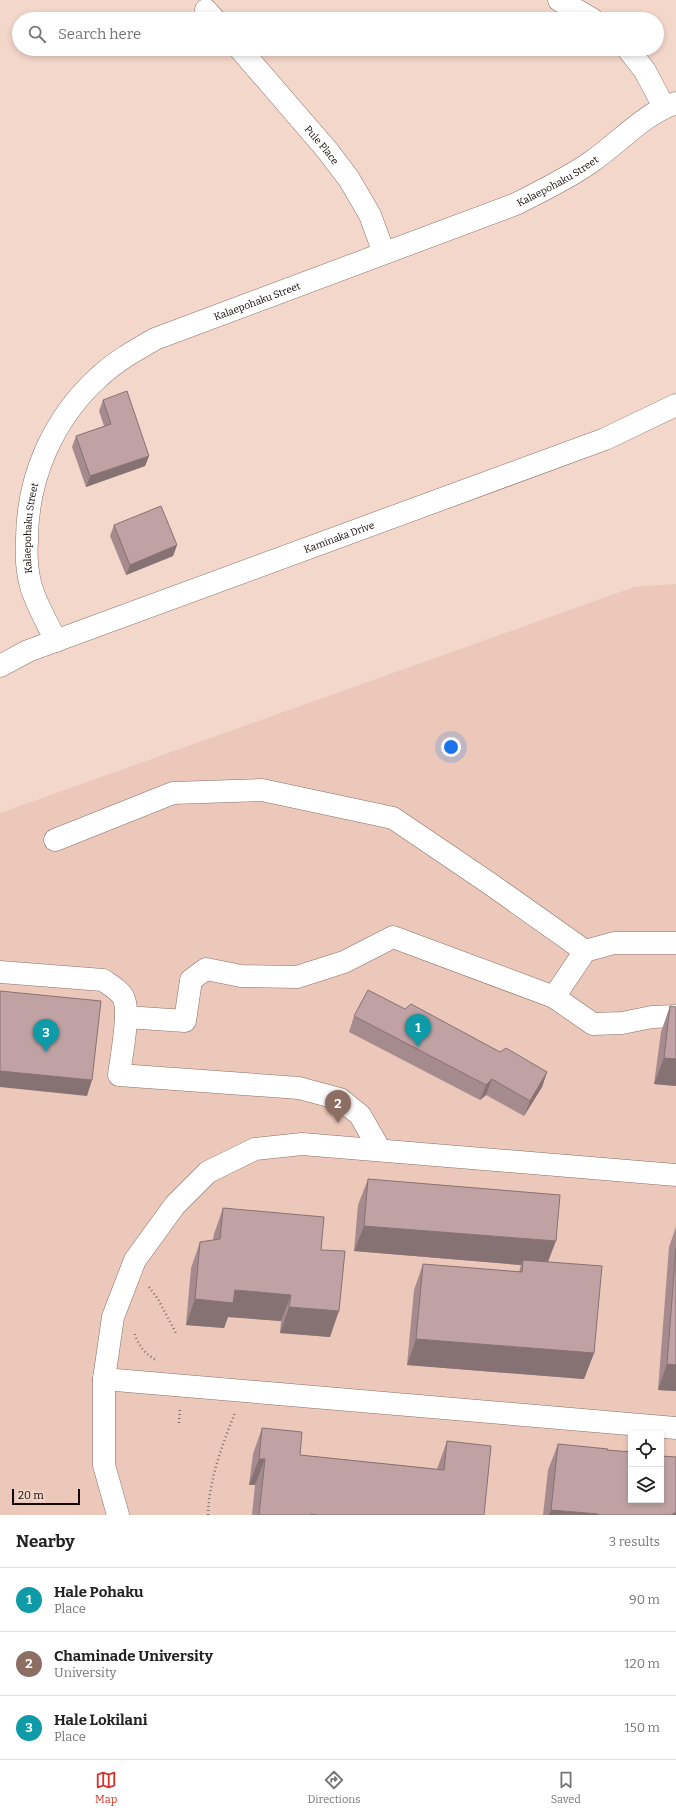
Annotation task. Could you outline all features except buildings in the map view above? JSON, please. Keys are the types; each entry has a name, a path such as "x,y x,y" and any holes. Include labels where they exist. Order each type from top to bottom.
{"street":[{"path":"559,0 580,12"},
{"name":"Pule Place","path":"246,56 327,150 349,178 370,215 384,253"},
{"path":"633,56 670,105"},
{"name":"Kalaepohaku Street","path":"56,641 31,586 26,553 27,520 32,487 43,456 58,427 77,400 105,372 126,356 155,339 516,204 591,162 630,131 670,105"},
{"name":"Kaminaka Drive","path":"0,666 28,651 605,439 676,404"},
{"path":"55,840 173,793 262,790 393,818 489,883 585,951"},
{"path":"126,1017 185,1022 191,980 206,969 241,976 298,976 344,962 393,937 554,996 593,1024 622,1023 652,1017 676,1016"},
{"path":"554,996 585,951 614,943 676,943"},
{"path":"0,972 103,980 116,990 124,999 126,1017 119,1075 299,1088 340,1099 360,1115 380,1150"},
{"path":"118,1515 104,1465 104,1379 113,1317 135,1260 175,1205 208,1172 254,1149 302,1144 676,1175"},
{"path":"104,1379 676,1428"}],"path":[{"path":"144,1282 158,1299 177,1335"},
{"path":"208,1515 212,1485 222,1445 236,1410"}],"shaded area":[{"path":"676,584 676,1515 0,1515 0,813 634,587"}],"place":[{"name":"Hale Pohaku","path":"418,1047"},
{"name":"Hale Lokilani","path":"46,1052"},
{"name":"Chaminade University","path":"338,1123"}]}
